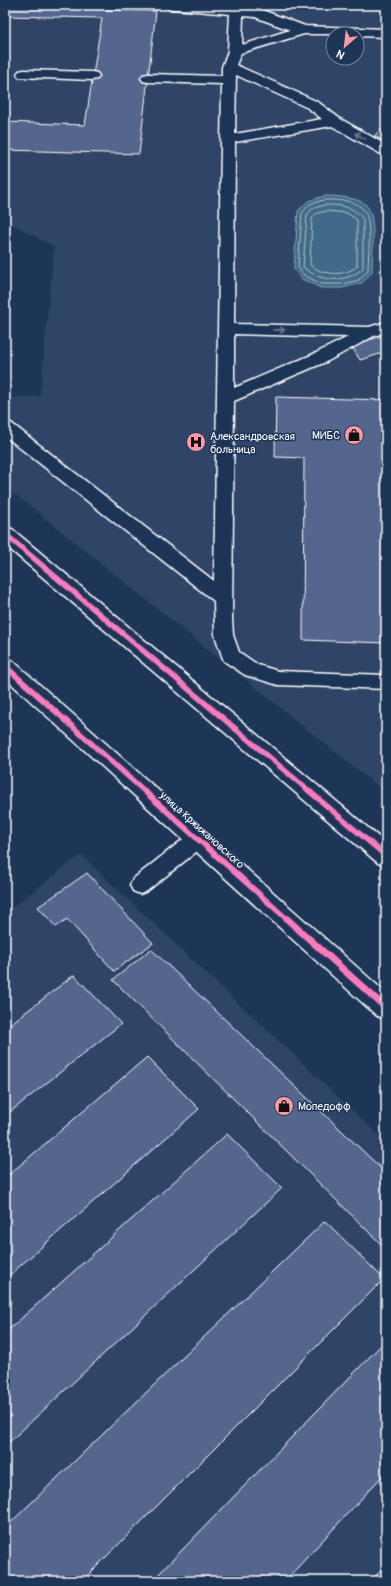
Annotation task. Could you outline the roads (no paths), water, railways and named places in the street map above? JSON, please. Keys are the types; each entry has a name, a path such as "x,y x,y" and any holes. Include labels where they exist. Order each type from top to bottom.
{"street":[{"path":"5,534 386,856"},
{"name":"улица Кржижановского","path":"5,666 386,1008"}],"lane":[{"path":"173,5 257,13 303,30 386,33"},
{"path":"237,10 235,51 229,73 228,139 233,329 226,398 223,598 224,636 231,656 252,670 278,678 386,682"},
{"path":"235,51 303,30"},
{"path":"148,78 229,73 313,105 334,121 386,151"},
{"path":"24,74 92,76"},
{"path":"228,139 334,121"},
{"path":"226,398 322,357 370,332 386,327"},
{"path":"233,329 370,332"},
{"path":"5,427 223,598"},
{"path":"140,885 198,839"}],"water":[{"path":"324,196 358,200 366,205 369,211 372,218 373,227 372,272 362,283 342,288 321,288 302,279 294,269 298,211 308,201"}],"place":[{"name":"МИБС","path":"354,435"},
{"name":"Александровская больница","path":"196,442"},
{"name":"Мопедофф","path":"284,1106"}]}
